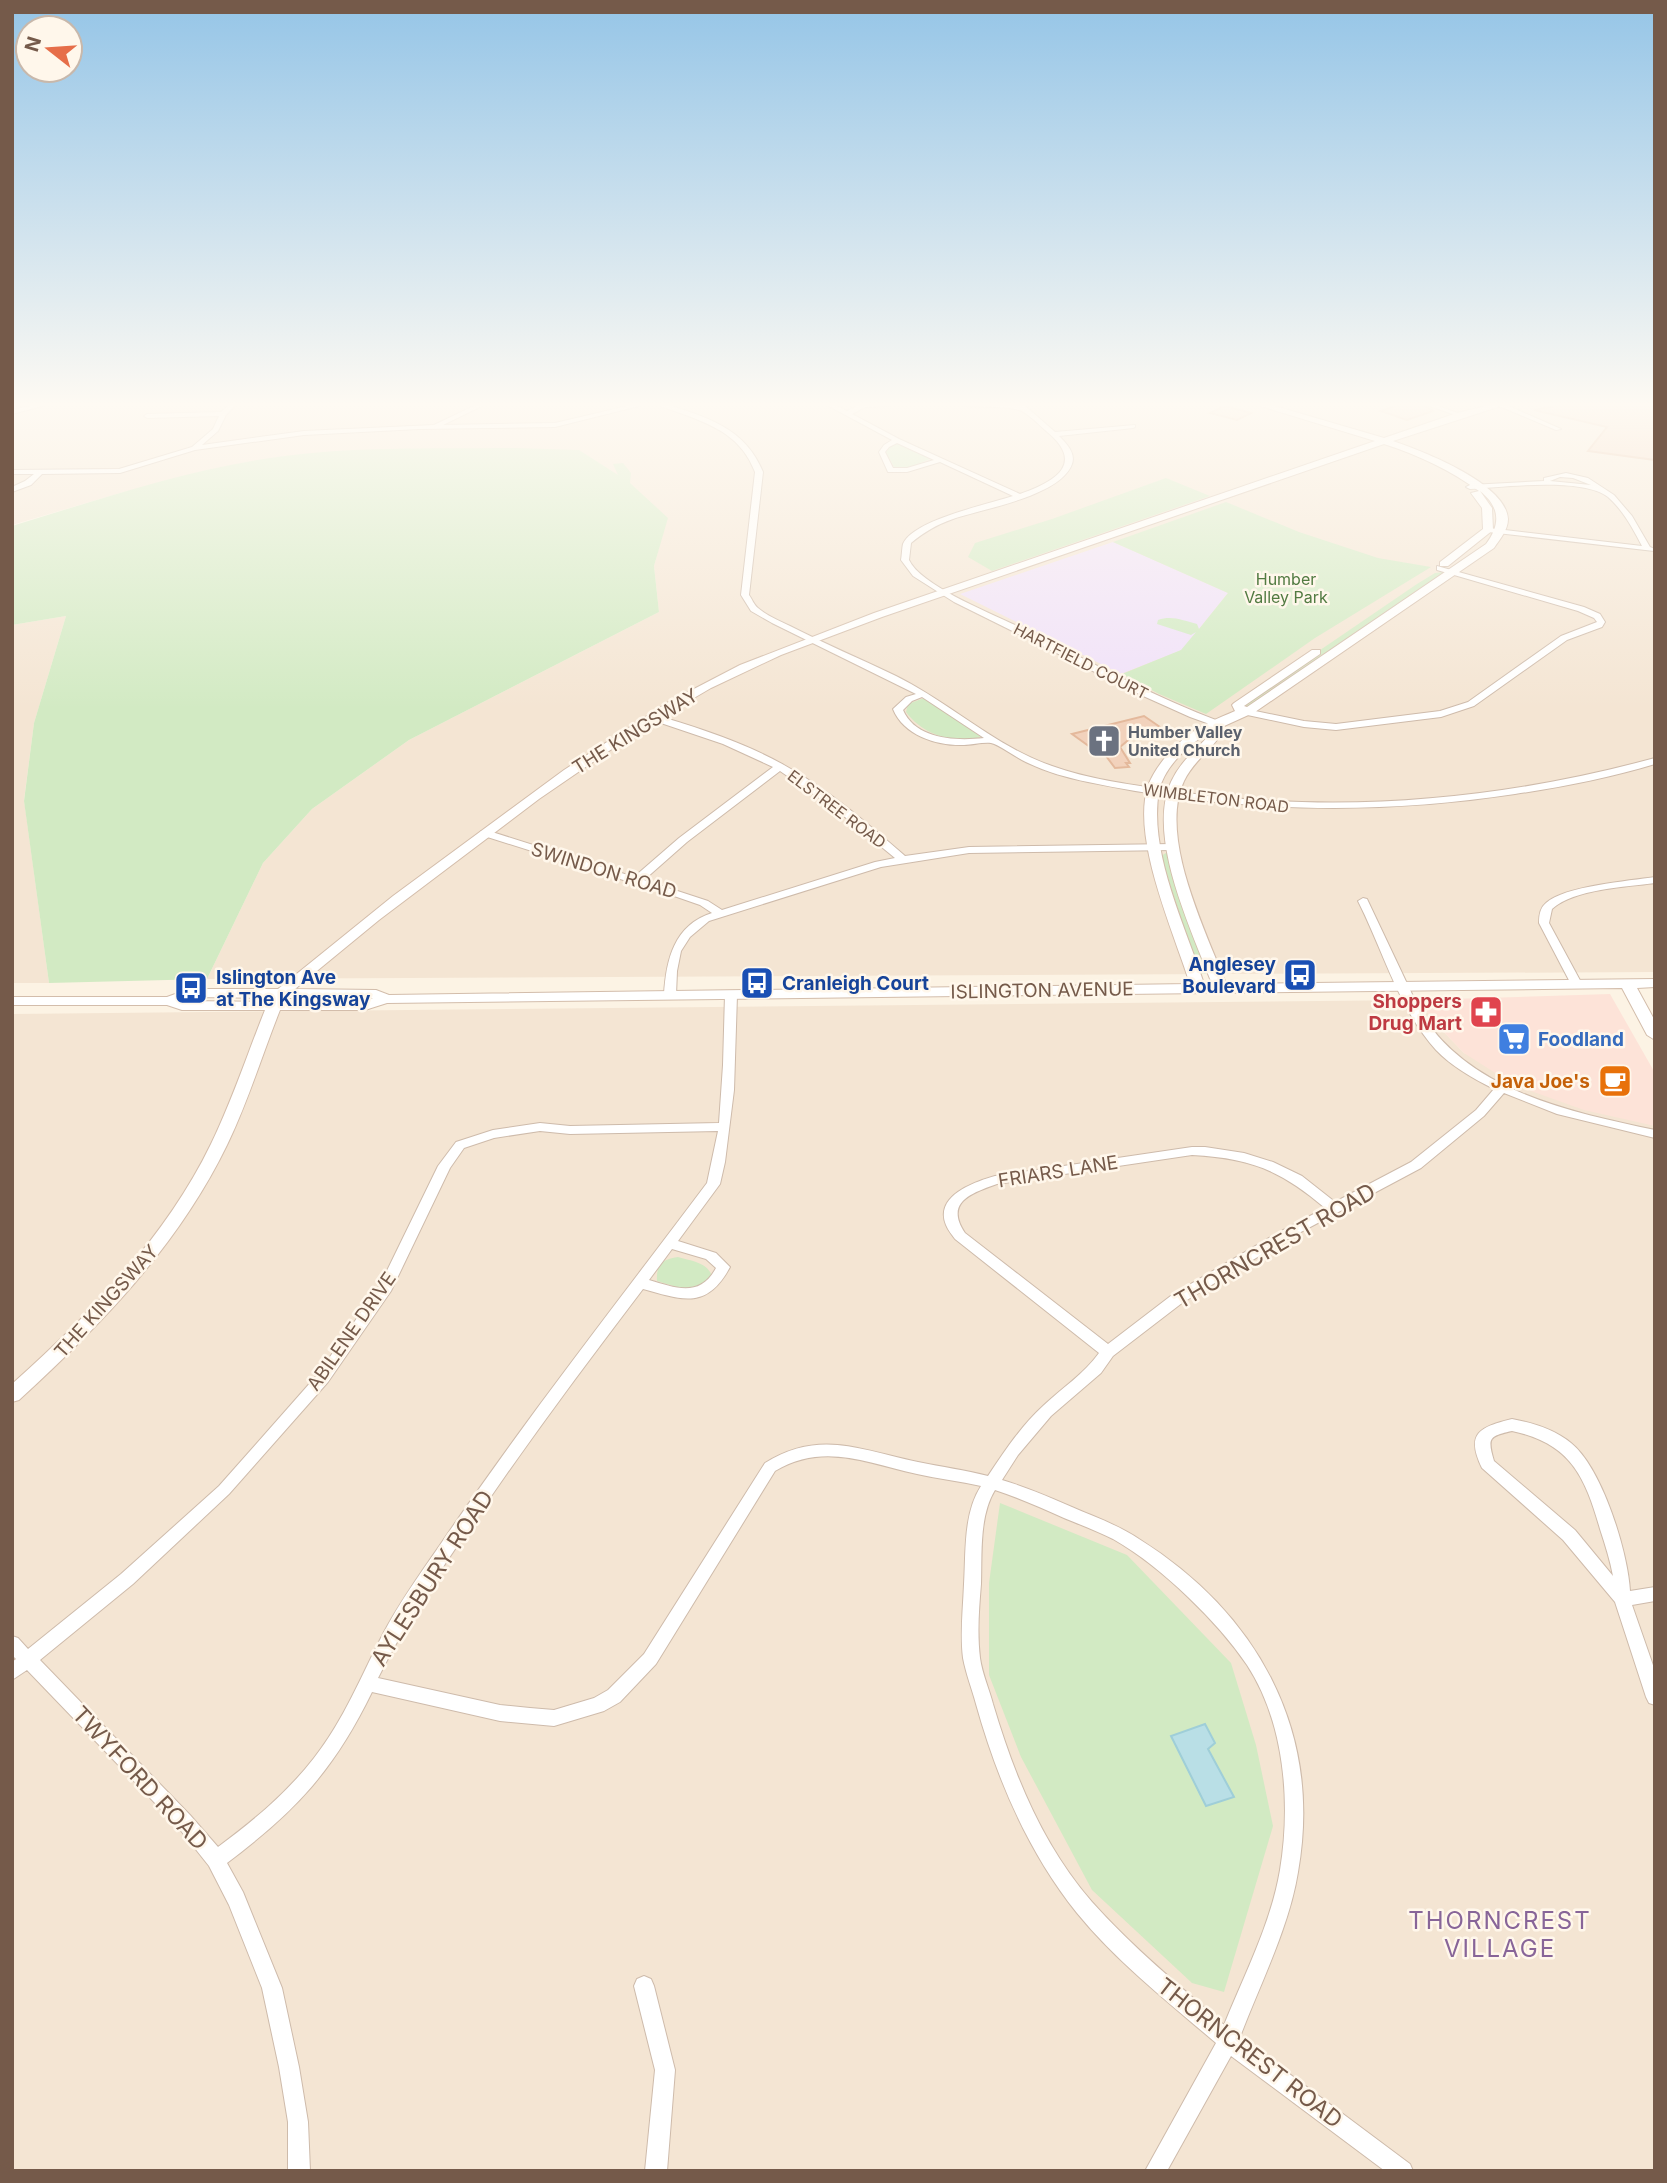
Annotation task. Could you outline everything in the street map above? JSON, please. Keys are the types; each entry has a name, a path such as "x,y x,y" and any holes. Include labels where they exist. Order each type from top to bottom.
{"street":[{"path":"755,506 745,595 754,609 813,640"},
{"path":"946,592 911,571 904,557 910,540 923,529 988,506"},
{"name":"THE KINGSWAY","path":"12,1395 54,1357 130,1279 174,1221 219,1144 278,1000 319,960 485,833 550,785 652,717 745,667 946,592 1196,506"},
{"path":"1241,711 1238,705 1475,543 1488,530 1485,506"},
{"path":"1198,987 1154,848 1151,825 1153,790 1171,758 1202,730 1241,711 1251,710 1490,546 1501,531 1502,511 1498,506"},
{"path":"1619,506 1651,549"},
{"path":"1488,530 1651,549"},
{"path":"1241,711 1304,724 1336,727 1441,714 1471,704 1553,645 1601,622 1597,616 1581,609 1440,568"},
{"name":"HARTFIELD COURT","path":"946,592 1152,697 1216,725"},
{"name":"WIMBLETON ROAD","path":"813,640 923,694 992,740 1028,760 1062,772 1172,794 1287,807 1335,809 1420,805 1577,782 1655,761"},
{"path":"923,694 909,699 898,709 904,720 922,735 944,742 992,740"},
{"name":"ELSTREE ROAD","path":"652,717 744,750 779,767 850,815 903,859"},
{"path":"1216,725 1216,735 1188,763 1172,794 1169,810 1173,847 1220,987"},
{"path":"636,881 683,840 779,767"},
{"name":"SWINDON ROAD","path":"485,833 704,903 719,914"},
{"path":"670,995 671,966 677,944 690,929 705,919 878,864 969,850 1173,847"},
{"path":"1576,984 1544,923 1544,913 1550,904 1564,898 1655,880"},
{"path":"1363,901 1401,987 1432,1037 1454,1057 1501,1089 1562,1111 1655,1134"},
{"path":"1626,983 1655,1035"},
{"name":"ISLINGTON AVENUE","path":"12,1001 169,1001 182,1006 278,1000 365,1006 386,999 1655,983"},
{"name":"AYLESBURY ROAD","path":"216,1860 286,1804 317,1768 345,1726 411,1601 515,1452 713,1184 719,1164 724,1127 731,995"},
{"name":"THORNCREST ROAD","path":"1403,2171 1228,2041 1139,1964 1079,1900 1037,1839 998,1751 972,1660 970,1629 977,1517 982,1498 1013,1451 1046,1412 1096,1369 1108,1352 1178,1299 1257,1251 1416,1165 1480,1113 1501,1089"},
{"name":"ABILENE DRIVE","path":"12,1672 29,1661 127,1579 225,1490 323,1378 386,1287 444,1166 460,1145 493,1134 540,1127 724,1127"},
{"name":"FRIARS LANE","path":"1108,1352 960,1236 952,1224 950,1213 954,1202 962,1194 995,1180 1192,1151 1246,1157 1291,1175 1335,1209"},
{"path":"640,1283 685,1295 704,1292 717,1282 723,1267 711,1256 669,1243"},
{"path":"1622,1599 1569,1535 1487,1464 1481,1444 1491,1430 1512,1425 1531,1428 1558,1441 1580,1461 1602,1508 1621,1574 1622,1599 1655,1697"},
{"path":"366,1683 500,1713 554,1718 575,1713 614,1696 650,1658 770,1467 789,1454 831,1450 992,1483 1108,1528 1166,1564 1234,1633 1275,1703 1284,1734 1295,1811 1289,1882 1282,1905 1228,2041 1155,2171"},
{"path":"1622,1599 1655,1594"},
{"name":"TWYFORD ROAD","path":"12,1643 176,1812 216,1860 236,1899 272,1988 298,2122 299,2171"},
{"path":"644,1986 665,2070 656,2171"}],"shaded area":[{"path":"12,506 77,506 12,525"},
{"path":"577,506 1655,506 1655,972 207,979 263,863 312,809 409,740 659,612 654,566 667,518"},
{"path":"1113,542 1228,593 1182,650 1121,674 960,594"},
{"path":"66,616 34,723 24,800 49,983 12,983 12,625"},
{"path":"1610,994 1655,1073 1655,1126 1584,1110 1514,1085 1464,1053 1418,1000"},
{"path":"1418,1000 1464,1053 1655,1126 1655,2171 12,2171 12,1014"}],"green space":[{"path":"76,506 655,506 668,518 654,566 659,612 409,740 312,809 263,863 207,979 49,983 24,801 34,723 66,616 12,625 12,526"},
{"path":"1088,506 1181,506 992,571 968,557 975,543"},
{"name":"Humber Valley Park","path":"1215,506 1235,506 1299,532 1378,558 1431,567 1315,638 1206,714 1159,694 1122,674 1181,650 1196,632 1191,635 1157,624 1158,620 1178,619 1197,624 1199,629 1228,593 1113,542"},
{"path":"1444,572 1247,708 1241,704 1417,584 1435,573"},
{"path":"924,698 981,737 949,738 921,727 906,712 908,704"},
{"path":"1170,854 1206,974 1199,974 1161,856"},
{"path":"678,1257 702,1265 712,1276 693,1292 657,1281 661,1264"},
{"path":"1000,1503 1127,1555 1231,1663 1256,1745 1273,1826 1224,1992 1192,1983 1092,1890 1021,1757 989,1675 989,1583"}],"water":[{"path":"1205,1724 1215,1743 1208,1749 1234,1797 1206,1806 1171,1736"}],"building":[{"name":"Humber Valley United Church","path":"1144,716 1160,727 1137,733 1120,747 1130,763 1126,763 1129,767 1115,768 1103,752 1097,752 1072,734"}],"place":[{"name":"Humber Valley United Church","path":"1104,741"},
{"name":"Anglesey Boulevard","path":"1300,975"},
{"name":"Cranleigh Court","path":"757,983"},
{"name":"Islington Ave at The Kingsway","path":"191,988"},
{"name":"Shoppers Drug Mart","path":"1486,1012"},
{"name":"Foodland","path":"1514,1039"},
{"name":"Java Joe's","path":"1615,1081"}],"district":[{"name":"THORNCREST VILLAGE","path":"1500,1935"}]}
